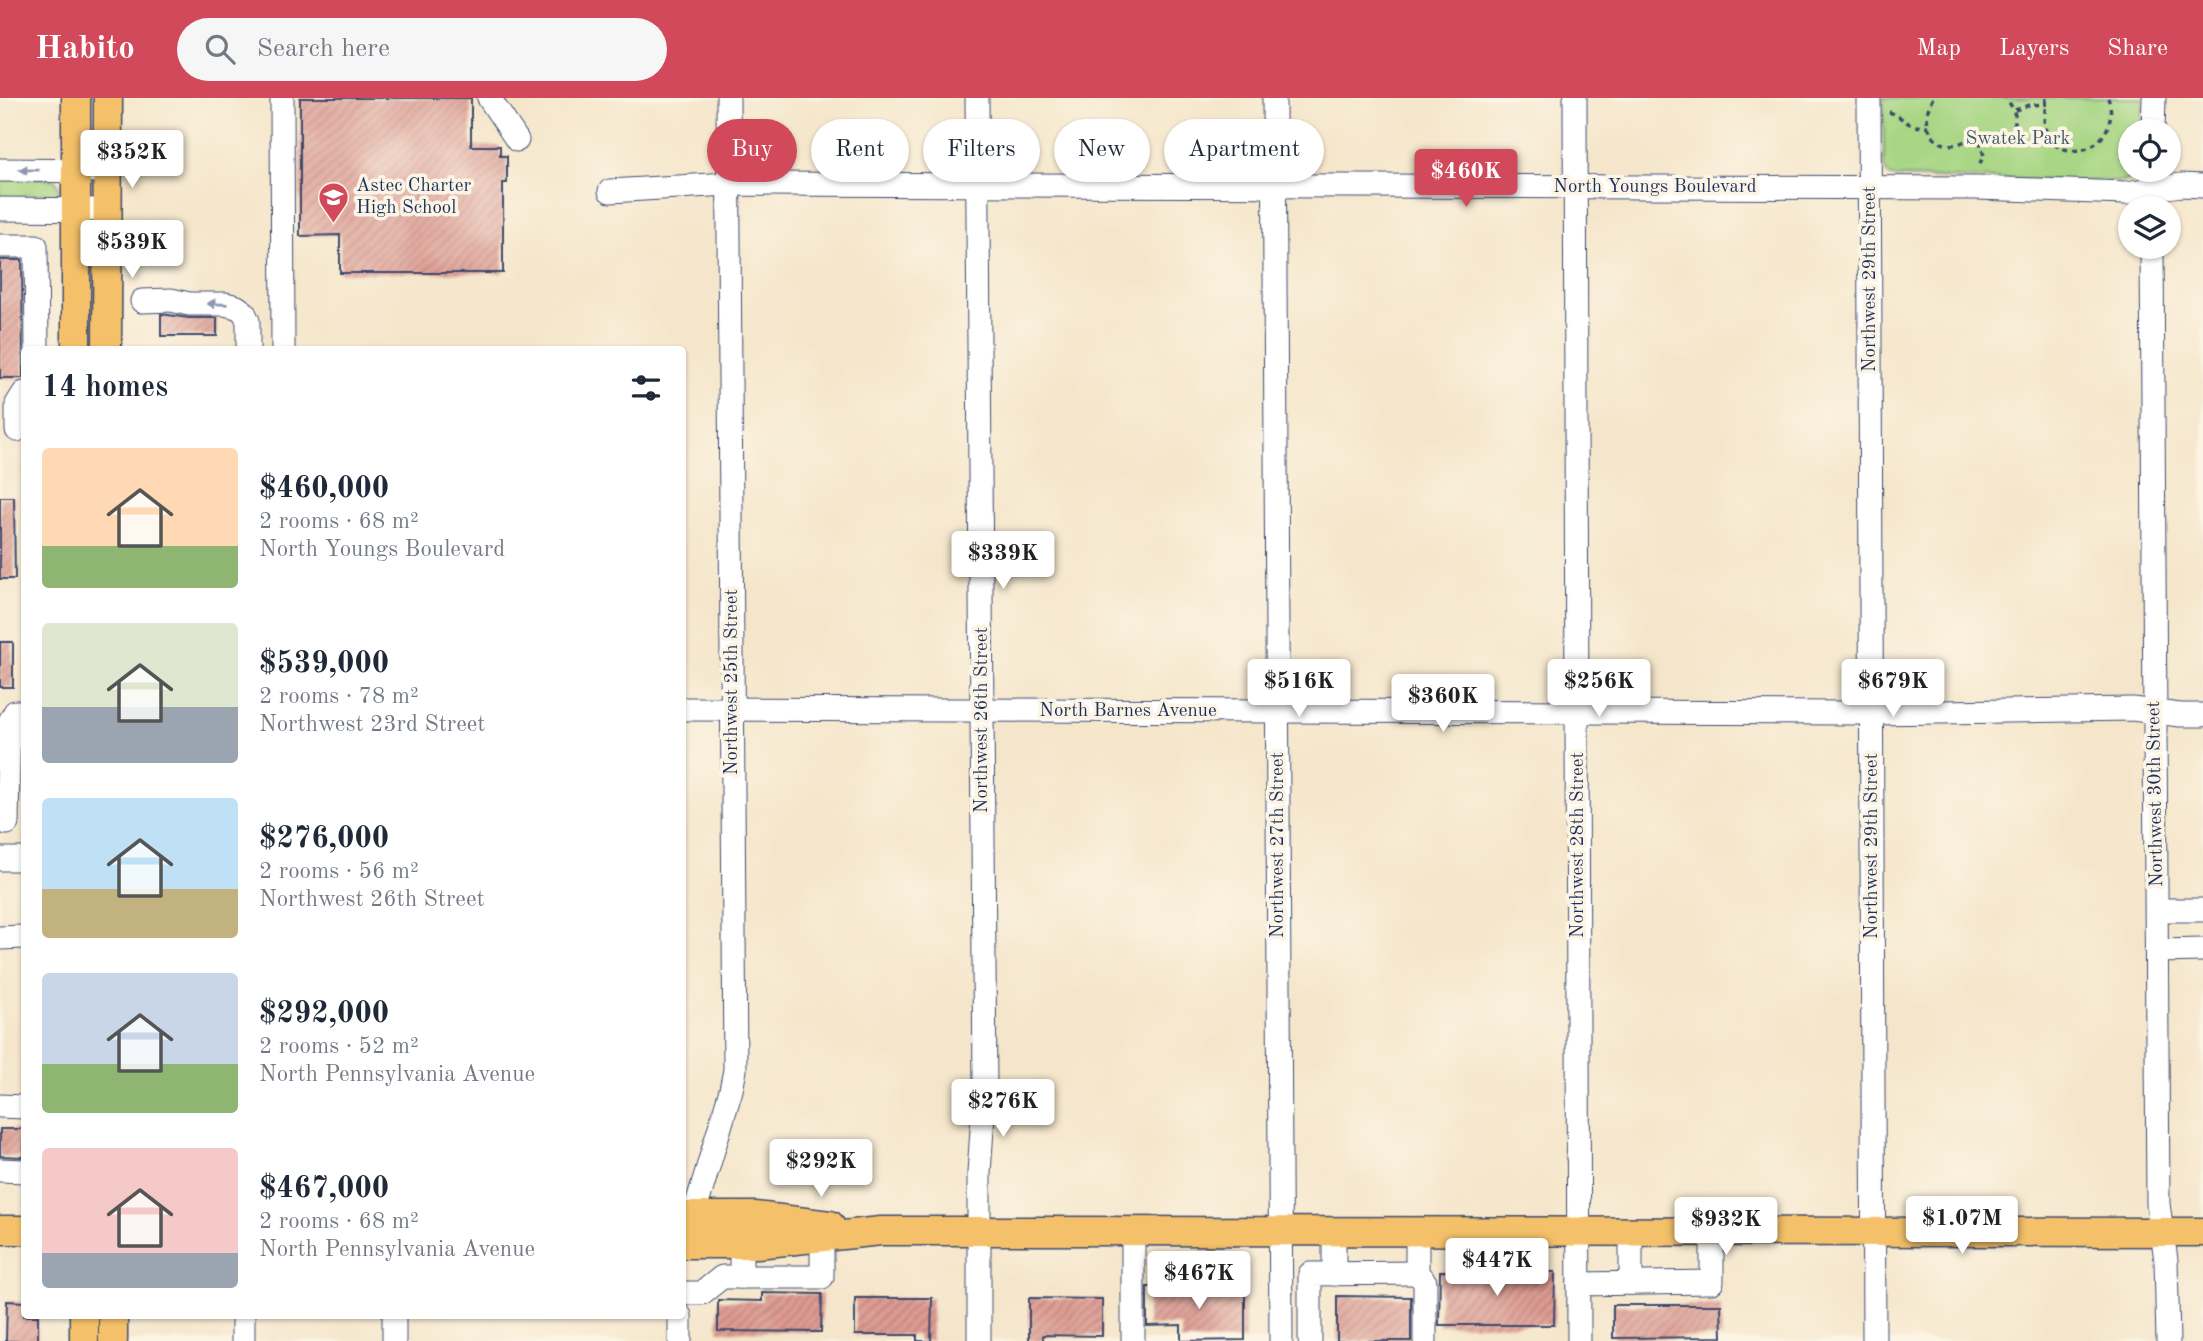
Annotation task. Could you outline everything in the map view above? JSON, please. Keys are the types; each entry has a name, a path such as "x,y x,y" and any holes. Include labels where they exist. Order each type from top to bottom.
{"main road":[{"path":"76,98 76,346"},
{"path":"107,346 108,98"},
{"path":"688,1216 755,1216 881,1231"},
{"path":"0,1230 21,1230"},
{"path":"686,1249 881,1231 2203,1232"},
{"path":"84,1319 84,1341"},
{"path":"113,1319 113,1341"}],"street":[{"path":"282,98 283,346"},
{"path":"489,98 517,140"},
{"name":"Northwest 25th Street","path":"688,1216 732,1090 735,1070 728,98"},
{"name":"Northwest 26th Street","path":"977,98 985,1085 979,1231 979,1341"},
{"name":"Northwest 27th Street","path":"1274,98 1281,1341"},
{"name":"Northwest 28th Street","path":"1575,98 1579,1341"},
{"path":"2153,119 2154,98"},
{"name":"Northwest 29th Street","path":"1869,105 1874,1341"},
{"path":"0,170 108,171"},
{"name":"North Youngs Boulevard","path":"610,191 728,184 1977,188 2126,193 2181,185 2203,186"},
{"path":"0,209 108,210"},
{"path":"25,209 25,246"},
{"path":"0,246 36,246 37,346"},
{"name":"Northwest 30th Street","path":"2152,259 2158,1204 2166,1260 2168,1341"},
{"path":"37,294 76,294"},
{"path":"142,301 171,300 188,304 225,304 237,307 244,312 247,321 247,346"},
{"path":"14,430 17,404 21,398"},
{"name":"North Barnes Avenue","path":"686,709 1871,713 2132,709 2203,715"},
{"path":"10,823 16,796 9,723 15,712 21,712"},
{"path":"0,859 21,859"},
{"path":"2157,910 2203,909"},
{"path":"0,938 21,937"},
{"path":"2158,951 2203,950"},
{"path":"0,1106 21,1107"},
{"path":"0,1170 21,1171"},
{"path":"1133,1231 1133,1341"},
{"path":"1334,1231 1334,1274"},
{"path":"1417,1232 1417,1273 1425,1282 1425,1341"},
{"path":"1631,1232 1631,1283"},
{"path":"1579,1284 1712,1282 1712,1232"},
{"path":"686,1293 702,1293 722,1277 822,1277 822,1237"},
{"path":"741,1244 741,1277"},
{"path":"1310,1341 1310,1274 1417,1273"},
{"path":"243,1319 243,1341"},
{"path":"394,1319 394,1341"},
{"path":"680,1319 680,1341"}],"path":[{"path":"1933,98 1926,115 1928,126 1937,141 1947,144 1965,141 1977,132 1995,136 2008,133 2015,124 2015,110 2006,98"},
{"path":"2046,98 2048,104 2044,124 2049,141 2065,151 2075,152 2093,146 2106,131 2111,113 2108,98"},
{"path":"2015,110 2048,104"},
{"path":"1869,105 1896,114 1909,126 1928,126"},
{"path":"1977,132 1983,156 1977,169 1977,188"}],"green space":[{"name":"Swatek Park","path":"1883,98 2143,98 2143,119 2118,119 2118,182 1890,177 1884,168"},
{"path":"0,177 54,179 59,187 58,192 50,199 0,199"}],"building":[{"path":"300,98 471,98 471,146 500,146 500,156 507,156 507,183 503,183 503,273 340,273 340,235 300,236"},
{"path":"0,260 22,260 21,378 0,378"},
{"path":"161,314 217,318 217,336 161,336"},
{"path":"0,497 14,497 15,579 0,579"},
{"path":"0,642 13,642 13,687 0,687"},
{"path":"0,1129 21,1129 21,1157 0,1156"},
{"path":"1440,1271 1555,1272 1554,1325 1439,1325"},
{"path":"1245,1286 1245,1340 1181,1341 1181,1325 1147,1326 1147,1287"},
{"path":"762,1293 822,1294 821,1332 718,1331 718,1300 762,1301"},
{"path":"1337,1296 1411,1297 1411,1341 1337,1341"},
{"path":"855,1298 932,1298 931,1341 917,1341 917,1335 855,1335"},
{"path":"1029,1298 1102,1299 1102,1336 1043,1335 1043,1341 1029,1341"},
{"path":"7,1301 21,1302 21,1319 38,1319 38,1341 6,1341"},
{"path":"1613,1305 1721,1305 1722,1337 1613,1338"}],"place":[{"name":"Astec Charter High School","path":"333,224"}]}
